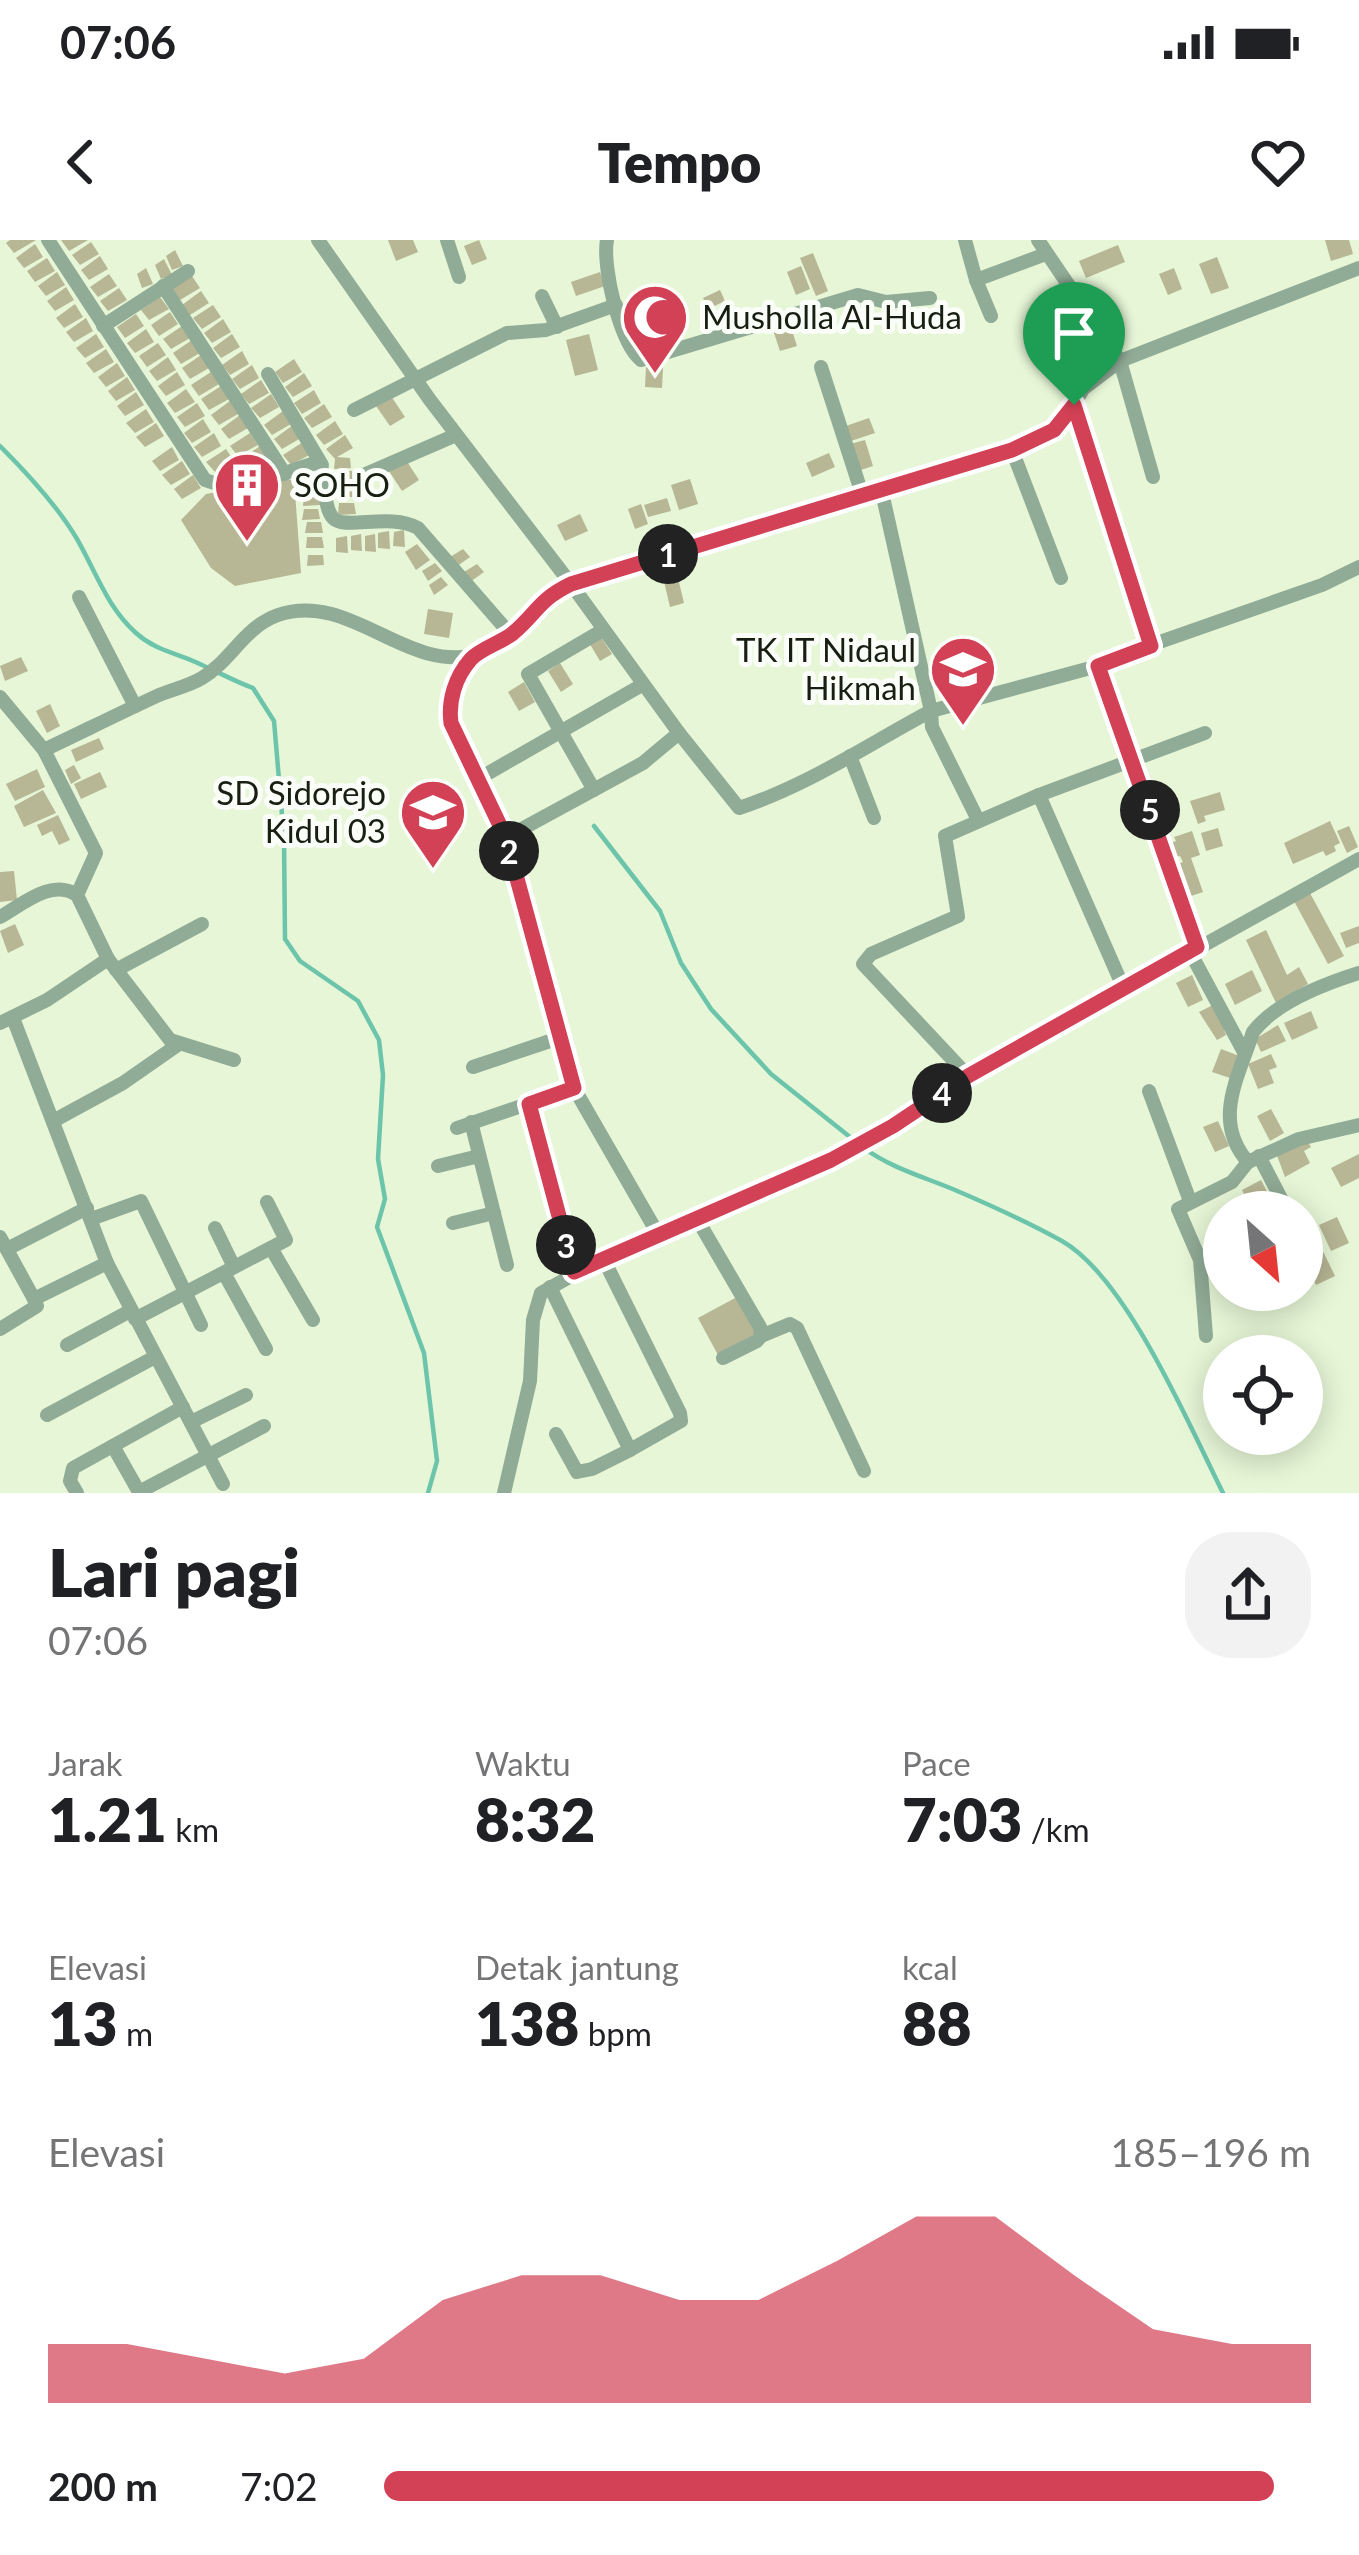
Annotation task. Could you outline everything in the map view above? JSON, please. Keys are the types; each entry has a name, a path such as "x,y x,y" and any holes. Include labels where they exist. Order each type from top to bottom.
{"street":[{"path":"48,240 206,480 218,484 285,474 314,462 322,465"},
{"path":"318,240 456,435 739,808 835,768 931,711 1098,666 1322,585 1359,567"},
{"path":"447,240 459,278"},
{"path":"607,240 604,258 616,304 632,352 646,360 858,295 884,302 930,298"},
{"path":"965,240 992,316"},
{"path":"976,280 1042,247 1120,361 1153,477"},
{"path":"44,750 206,676 252,628 279,614 312,609 338,614 381,637 422,651 472,656 511,635 537,604 571,584 1012,450 1054,430 1083,388 1120,361 1359,268"},
{"path":"103,326 188,271"},
{"path":"163,286 285,474"},
{"path":"542,296 557,327"},
{"path":"354,410 507,333 557,327 616,304"},
{"path":"821,367 862,494"},
{"path":"268,374 322,465 330,513 336,521 346,525 404,520 418,527 511,635"},
{"path":"1074,405 1151,646"},
{"path":"365,474 456,435"},
{"path":"1012,450 1061,578"},
{"path":"881,488 932,727 978,820"},
{"path":"79,597 135,706"},
{"path":"594,790 528,674 603,630"},
{"path":"472,656 448,703 451,723 506,838 574,1088 658,1234"},
{"path":"1098,666 1193,950 1245,1054"},
{"path":"478,778 642,685"},
{"path":"0,697 44,750 96,853 77,895"},
{"path":"968,1076 863,961 871,953 958,916 944,839 1039,795 1205,733"},
{"path":"506,838 643,763 679,734"},
{"path":"850,756 874,818"},
{"path":"1039,795 1124,989"},
{"path":"503,1493 530,1381 535,1304 550,1286 603,1258 831,1160 968,1076 1359,859"},
{"path":"0,917 52,888 63,887 77,895 112,964 161,1032 179,1043 234,1060"},
{"path":"202,924 112,964 7,1021 55,1120 107,1263 223,1484"},
{"path":"1275,1191 1231,1136 1227,1111 1252,1032 1270,1015 1359,973"},
{"path":"473,1067 559,1038"},
{"path":"55,1120 123,1083 179,1043"},
{"path":"507,1265 479,1156 464,1125 574,1088"},
{"path":"1149,1091 1190,1201"},
{"path":"529,1104 574,1272"},
{"path":"1206,1335 1200,1260 1178,1209 1232,1182 1254,1159 1299,1139 1359,1125"},
{"path":"438,1166 479,1156"},
{"path":"0,1329 37,1306 5,1254 89,1214 141,1201 201,1325"},
{"path":"67,1345 184,1294 286,1240 267,1202"},
{"path":"453,1223 494,1213"},
{"path":"696,1217 761,1336"},
{"path":"215,1228 266,1349"},
{"path":"271,1248 313,1321"},
{"path":"556,1434 577,1472 592,1469 681,1421 603,1258"},
{"path":"34,1299 107,1263"},
{"path":"550,1286 630,1450"},
{"path":"723,1358 790,1324 797,1328 864,1471"},
{"path":"47,1415 155,1357"},
{"path":"191,1423 246,1395"},
{"path":"77,1493 70,1481 73,1468 182,1407"},
{"path":"113,1446 139,1492 264,1426"}],"building":[{"path":"36,240 14,253 6,243"},
{"path":"61,240 88,240 69,251"},
{"path":"388,240 413,240 418,252 396,261"},
{"path":"479,240 487,259 472,265 464,246"},
{"path":"1325,240 1349,240 1353,254 1331,261"},
{"path":"91,242 99,254 80,265 72,255"},
{"path":"35,244 43,257 24,268 16,258"},
{"path":"1118,245 1125,262 1086,278 1079,261"},
{"path":"175,250 183,266 172,270 166,256"},
{"path":"813,253 828,291 816,296 800,258"},
{"path":"100,256 108,269 89,280 81,270"},
{"path":"1217,257 1229,288 1211,294 1199,264"},
{"path":"47,258 55,271 35,282 27,271"},
{"path":"164,259 172,275 161,279 155,265"},
{"path":"801,266 810,289 796,295 787,272"},
{"path":"146,268 153,284 142,288 137,274"},
{"path":"1174,268 1182,289 1168,295 1159,274"},
{"path":"57,272 65,285 46,296 38,286"},
{"path":"600,272 605,286 576,296 571,282"},
{"path":"109,274 117,286 98,297 90,287"},
{"path":"192,276 200,288 180,300 172,289"},
{"path":"66,287 74,300 55,311 47,301"},
{"path":"119,288 127,300 108,311 100,301"},
{"path":"720,290 725,301 708,309 703,298"},
{"path":"201,291 209,303 190,315 182,305"},
{"path":"160,297 169,309 149,320 141,310"},
{"path":"1062,298 1070,312 1049,325 1041,311"},
{"path":"647,300 657,328 636,336 626,308"},
{"path":"75,304 83,317 64,328 56,318"},
{"path":"213,305 221,317 202,329 193,318"},
{"path":"170,312 178,324 159,336 151,325"},
{"path":"136,314 144,326 125,338 117,327"},
{"path":"86,318 93,331 74,342 66,332"},
{"path":"223,319 231,332 212,343 204,333"},
{"path":"1059,322 1069,339 1058,345 1048,328"},
{"path":"790,324 797,346 780,351 773,330"},
{"path":"182,326 190,338 171,349 163,339"},
{"path":"146,329 154,342 135,353 127,343"},
{"path":"96,334 104,347 85,358 76,348"},
{"path":"232,334 240,347 221,358 213,348"},
{"path":"589,334 598,370 575,376 566,340"},
{"path":"192,340 200,353 181,364 173,353"},
{"path":"158,343 166,355 147,367 139,356"},
{"path":"106,349 114,362 94,373 86,363"},
{"path":"242,351 249,364 230,375 222,365"},
{"path":"201,355 209,368 190,379 182,368"},
{"path":"168,357 176,370 157,381 149,371"},
{"path":"294,359 302,372 283,383 275,372"},
{"path":"117,363 125,376 106,387 98,377"},
{"path":"252,365 259,378 240,389 232,379"},
{"path":"646,367 663,368 662,388 645,387"},
{"path":"177,372 185,385 166,396 158,386"},
{"path":"211,372 219,384 199,396 191,385"},
{"path":"304,373 312,386 293,397 285,387"},
{"path":"127,377 135,390 116,401 108,391"},
{"path":"261,380 269,393 249,404 241,394"},
{"path":"221,386 229,399 209,410 201,399"},
{"path":"186,389 195,402 175,413 167,403"},
{"path":"314,390 321,403 302,414 294,403"},
{"path":"136,392 144,405 125,416 117,406"},
{"path":"271,394 279,407 260,418 251,408"},
{"path":"391,396 405,417 390,426 376,406"},
{"path":"230,401 238,414 219,425 211,415"},
{"path":"197,403 205,416 185,427 177,417"},
{"path":"324,404 332,417 312,428 304,418"},
{"path":"146,409 154,422 135,433 126,423"},
{"path":"283,411 291,424 272,435 264,425"},
{"path":"240,415 248,428 229,439 221,429"},
{"path":"869,418 875,433 851,441 846,426"},
{"path":"203,419 211,432 192,443 184,433"},
{"path":"335,421 343,434 324,445 316,435"},
{"path":"156,423 164,436 145,447 136,437"},
{"path":"293,425 301,438 282,449 274,439"},
{"path":"214,433 221,446 202,457 194,447"},
{"path":"250,433 258,445 238,456 230,446"},
{"path":"345,435 353,448 337,457 350,458 351,468 334,469 335,459 326,449"},
{"path":"865,440 873,466 858,471 850,444"},
{"path":"303,442 311,454 291,465 283,455"},
{"path":"260,446 268,459 249,470 240,460"},
{"path":"172,447 179,460 160,471 152,461"},
{"path":"226,449 234,461 215,472 206,462"},
{"path":"829,453 835,467 812,477 806,463"},
{"path":"406,460 419,480 402,491 389,471"},
{"path":"182,461 190,474 171,485 162,475"},
{"path":"338,470 352,471 354,481 337,482"},
{"path":"193,475 201,488 182,499 174,489"},
{"name":"SOHO","path":"294,479 301,573 235,586 211,568 181,520 206,494"},
{"path":"690,479 698,504 679,510 671,485"},
{"path":"302,480 317,480 319,491 301,492"},
{"path":"339,486 353,486 355,497 338,497"},
{"path":"304,495 319,495 320,505 303,506"},
{"path":"667,498 671,511 648,517 644,505"},
{"path":"339,503 354,503 356,514 338,515"},
{"path":"641,504 648,524 635,529 628,509"},
{"path":"304,509 318,509 320,519 302,520"},
{"path":"580,514 588,531 565,541 557,525"},
{"path":"307,522 321,522 323,533 305,533"},
{"path":"404,530 405,547 393,546 394,532"},
{"path":"389,531 390,549 378,548 378,533"},
{"path":"361,534 362,551 351,550 351,536"},
{"path":"375,534 376,552 365,551 365,536"},
{"path":"347,536 348,553 336,552 336,538"},
{"path":"307,537 322,537 324,548 306,548"},
{"path":"417,544 430,560 416,570 405,552"},
{"path":"463,549 470,557 456,567 450,557"},
{"path":"308,555 323,555 324,565 307,566"},
{"path":"435,563 442,571 428,581 422,571"},
{"path":"477,564 484,572 470,582 464,572"},
{"path":"677,574 684,603 670,607 663,577"},
{"path":"441,577 448,585 434,595 429,585"},
{"path":"428,609 453,613 449,638 424,634"},
{"path":"599,634 612,654 600,661 588,641"},
{"path":"21,657 28,671 5,681 0,666"},
{"path":"560,663 573,684 561,692 548,671"},
{"path":"524,682 535,702 519,711 508,692"},
{"path":"50,704 60,726 47,733 36,711"},
{"path":"99,738 104,749 76,762 71,750"},
{"path":"74,765 81,778 71,784 65,770"},
{"path":"37,769 45,787 15,801 6,784"},
{"path":"100,772 107,787 81,799 74,784"},
{"path":"43,790 56,813 24,827 14,806"},
{"path":"1220,792 1225,810 1204,816 1206,821 1198,824 1190,801"},
{"path":"58,815 70,840 59,845 52,831 42,836 37,825"},
{"path":"1330,821 1340,843 1334,846 1336,851 1326,856 1323,851 1293,864 1284,843"},
{"path":"1349,826 1358,847 1347,853 1337,831"},
{"path":"1218,828 1223,846 1206,851 1201,833"},
{"path":"1192,831 1200,855 1191,858 1203,892 1188,897 1177,864 1183,862 1175,857 1171,843 1174,837"},
{"path":"14,871 17,900 0,902 0,872"},
{"path":"1310,893 1344,956 1328,964 1294,901"},
{"path":"15,924 24,945 8,953 0,931"},
{"path":"1359,926 1359,943 1346,948 1340,933"},
{"path":"1266,930 1287,975 1299,967 1308,984 1276,1003 1246,940"},
{"path":"1252,970 1262,991 1235,1005 1225,984"},
{"path":"1192,975 1203,1000 1188,1007 1176,983"},
{"path":"1215,1004 1228,1028 1217,1040 1199,1012"},
{"path":"1311,1011 1318,1028 1292,1040 1284,1023"},
{"path":"1278,1025 1286,1041 1261,1052 1255,1039"},
{"path":"1221,1049 1242,1057 1233,1079 1212,1072"},
{"path":"1271,1054 1277,1067 1269,1070 1274,1083 1258,1089 1248,1064"},
{"path":"1271,1109 1284,1133 1270,1141 1257,1116"},
{"path":"1218,1121 1229,1146 1215,1152 1203,1127"},
{"path":"1308,1142 1311,1147 1304,1151 1310,1163 1285,1177 1276,1153"},
{"path":"1359,1154 1359,1178 1341,1187 1331,1168"},
{"path":"1261,1180 1267,1191 1242,1191"},
{"path":"1337,1217 1349,1243 1331,1251 1323,1223"},
{"path":"1323,1251 1335,1276 1323,1282"},
{"path":"737,1297 757,1333 718,1355 698,1318"}],"waterway":[{"path":"0,446 60,514 126,623 160,648 253,688 274,721 284,838 285,939 300,961 358,1001 379,1040 383,1075 378,1159 385,1199 377,1227 424,1353 437,1461 428,1493"},
{"path":"594,826 660,911 681,963 711,1009 771,1074 855,1141"},
{"path":"864,1148 896,1167 1036,1227 1086,1260 1133,1319 1223,1493"}],"place":[{"name":"Musholla Al-Huda","path":"655,376"},
{"name":"SOHO","path":"247,544"},
{"name":"TK IT Nidaul Hikmah","path":"963,728"},
{"name":"SD Sidorejo Kidul 03","path":"433,871"}],"route":[{"path":"1074,405 1151,646 1098,666 1197,947 968,1076 831,1160 574,1272 529,1104 574,1088 506,838 451,723 448,703 472,656 502,641 527,620 537,604 571,584 1012,450 1054,430 1074,405"}]}
